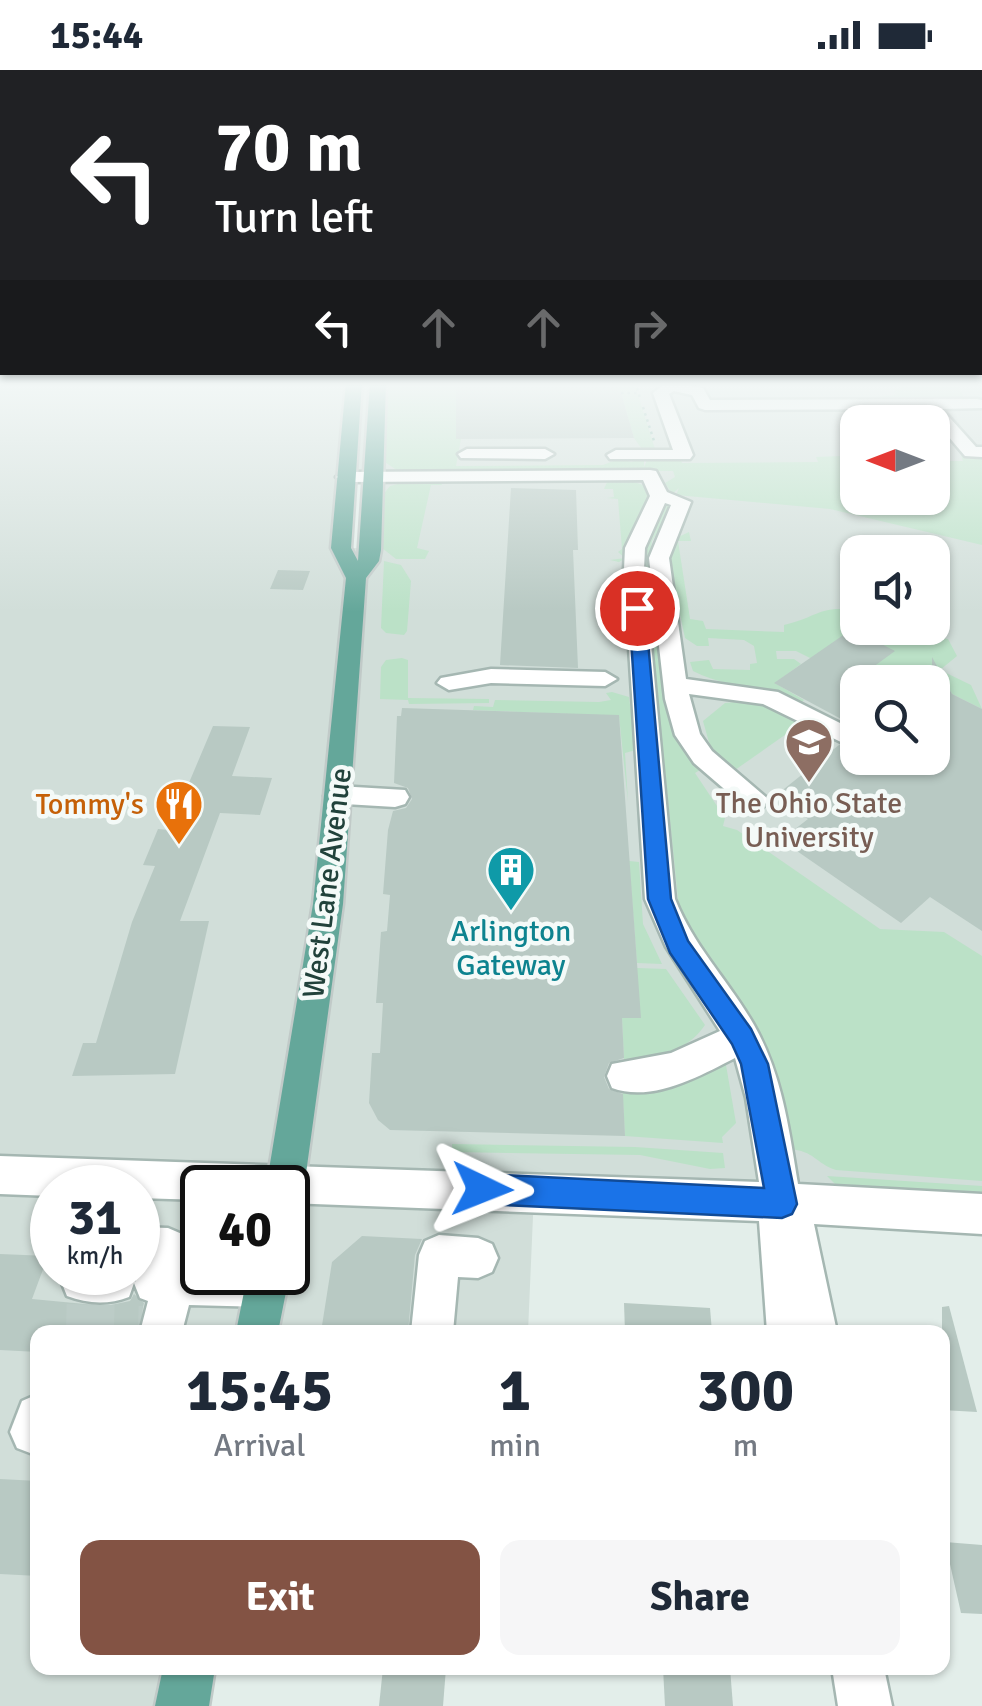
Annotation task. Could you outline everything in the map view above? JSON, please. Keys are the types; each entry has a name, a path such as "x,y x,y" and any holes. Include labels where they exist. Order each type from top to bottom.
{"main road":[{"name":"West Lane Avenue","path":"288,1165 328,904 338,796 356,578 341,548 347,458"},
{"name":"West Lane Avenue","path":"356,578 372,550 373,458"},
{"path":"258,1325 265,1295"},
{"path":"182,1706 189,1675"}],"street":[{"path":"345,476 650,475 658,496 635,548 634,569 639,814 666,920 686,959 742,1037 762,1093 782,1204 814,1325"},
{"path":"658,496 682,502 658,558 676,686 688,735 703,757 754,799"},
{"path":"448,683 490,676 605,679"},
{"path":"676,686 769,697 840,733"},
{"path":"338,796 395,797"},
{"path":"624,1076 648,1077 670,1072 742,1037"},
{"path":"0,1175 30,1177"},
{"path":"310,1186 982,1214"},
{"path":"782,1204 788,1325"},
{"path":"433,1325 439,1256 478,1258"},
{"path":"155,1325 156,1295"},
{"path":"859,1675 865,1706"}],"shaded area":[{"path":"0,458 840,458 840,515 950,515 950,458 982,458 982,1214 534,1193 528,1325 30,1325 30,1675 182,1675 175,1706 0,1706","holes":["381,481 382,548 341,548 345,482"]}],"green space":[{"path":"382,458 457,458 456,466 603,465 620,458 631,462 644,458 644,467 648,458 680,458 682,463 818,462 817,458 840,458 840,511 676,495 679,488 672,494 665,483 675,477 673,471 398,471"},
{"path":"982,458 982,545 855,515 950,515 950,461"},
{"path":"413,480 440,481 442,485 431,485 417,548 429,551 425,559 396,559 382,548 382,496 390,486"},
{"path":"608,480 643,485 648,497 626,558 619,562 610,560 625,558 618,552 622,549 618,499 607,498 614,497 613,489 604,489"},
{"path":"666,506 672,506 672,510 652,541 650,557 660,668 673,723 700,770 695,773 725,818 723,826 737,830 880,929 944,932 982,956 982,1181 836,1170 804,1152 789,1149 779,1084 758,1030 701,956 679,909 644,563 649,539"},
{"path":"689,532 691,541 678,541 690,619 703,621 706,629 784,632 784,625 840,610 840,645 950,643 957,656 946,665 840,665 840,673 796,651 776,651 777,659 794,659 801,664 775,683 802,702 693,671 690,662 709,660 713,669 750,670 750,664 757,663 754,646 744,640 708,638 709,646 697,646 685,638 668,558 674,539"},
{"path":"384,561 401,565 411,581 404,635 386,633 381,628"},
{"path":"386,660 408,660 408,698 489,699 489,703 409,704 408,700 380,699 381,667"},
{"path":"950,675 971,685 982,709 952,694"},
{"path":"606,693 629,697 636,750 625,753 628,802 619,716 473,710 474,706 493,707 495,700 599,702 611,700"},
{"path":"725,703 767,704 802,723 735,770 710,746 703,721"},
{"path":"629,861 639,862 643,924 662,964 637,963"},
{"path":"637,968 666,969 705,1025 689,1042 669,1053 624,1060 622,1018"},
{"path":"712,1064 726,1065 736,1123 722,1137 723,1143 625,1136 622,1084"},
{"path":"452,1144 635,1147 723,1153 725,1168 710,1169 640,1155 452,1152"},
{"path":"827,1176 982,1186 982,1194 835,1184"}],"building":[{"path":"511,488 576,490 578,550 573,550 578,668 500,665"},
{"path":"278,570 310,571 303,590 270,589"},
{"path":"840,637 840,645 883,645 895,651 876,665 840,665 840,718 774,683"},
{"path":"950,690 982,709 982,931 930,897 901,923 781,840 808,819 774,797 839,745 840,775 950,775"},
{"name":"Arlington Gateway","path":"402,708 619,715 641,1018 622,1018 624,1058 609,1063 604,1077 609,1089 623,1094 625,1136 390,1130 378,1120 369,1103 372,1053 380,1053 383,1003 376,1003 381,932 387,931 390,895 383,894 388,830 393,811 406,808 412,799 408,788 394,783 397,716 401,716"},
{"path":"213,726 250,727 232,776 272,778 260,815 220,813 180,921 209,921 175,1074 72,1076 83,1043 96,1043 132,922 155,866 143,865 158,829 169,830"},
{"path":"362,1236 422,1239 415,1255 409,1325 322,1325 332,1262"},
{"path":"0,1254 30,1255 32,1299 106,1306 130,1301 135,1295 144,1303 139,1325 30,1325 30,1352 0,1350"},
{"path":"624,1303 710,1308 711,1325 625,1325"},
{"path":"949,1306 977,1412 950,1410 950,1325 942,1325 942,1307"},
{"path":"0,1479 30,1481 30,1576 0,1574"},
{"path":"950,1542 982,1545 982,1614 961,1613 950,1564"},
{"path":"382,1675 445,1675 443,1706 379,1706"},
{"path":"663,1675 731,1675 733,1706 665,1706"}],"place":[{"name":"The Ohio State University","path":"809,784"},
{"name":"Tommy's","path":"179,846"},
{"name":"Arlington Gateway","path":"511,912"}],"route":[{"path":"482,1189 782,1204 754,1064 742,1037 678,946 660,899 637,608"}]}
